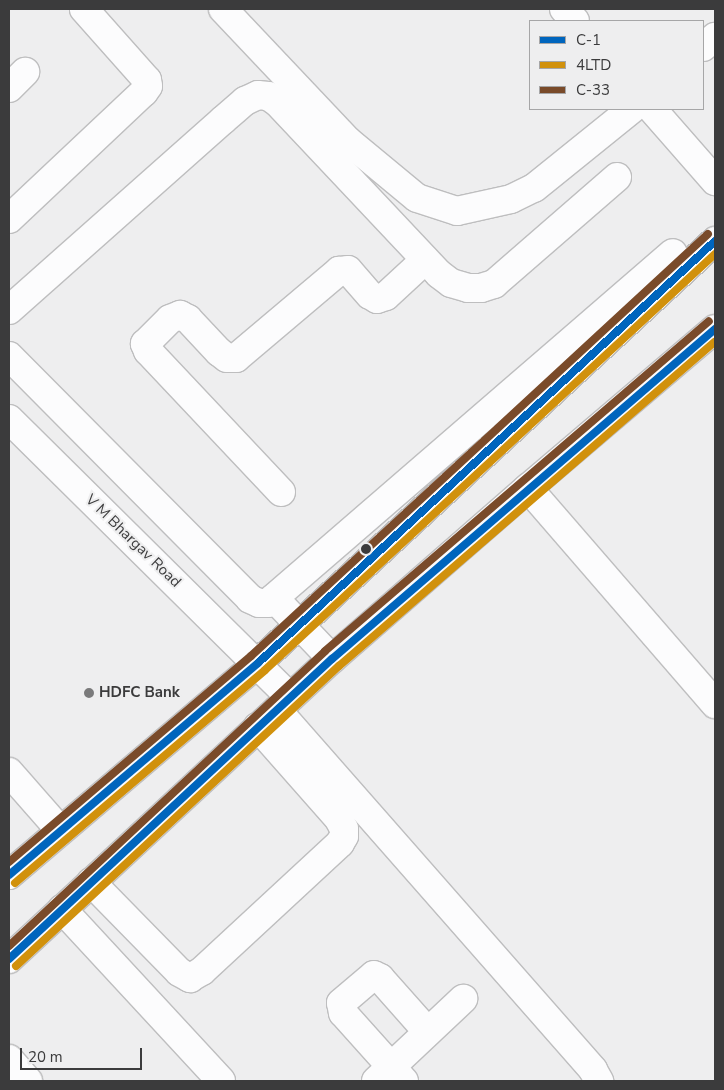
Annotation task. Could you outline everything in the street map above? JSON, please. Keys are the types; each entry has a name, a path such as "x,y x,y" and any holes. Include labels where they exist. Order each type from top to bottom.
{"street":[{"path":"9,219 144,92 148,86 147,80 84,9"},
{"path":"223,9 348,141 417,198 457,211 511,199 534,188 631,110"},
{"path":"564,9 574,20"},
{"path":"704,47 715,37"},
{"path":"9,310 222,120 245,101 258,95 268,96 277,102 425,260 451,283 474,288 494,284 617,178"},
{"path":"653,110 715,181"},
{"path":"9,875 258,663 715,241"},
{"path":"9,356 250,599 259,603 268,603 673,252"},
{"path":"281,492 148,351 145,344 170,319 180,315 188,319 219,352 227,358 236,358 339,271 348,270 370,295 377,299 386,296 425,260"},
{"path":"9,959 332,659 528,488 715,329"},
{"name":"V M Bhargav Road","path":"9,419 258,663 275,711"},
{"path":"528,488 715,704"},
{"path":"274,598 332,659"},
{"path":"91,882 179,972 190,978 202,971 340,842 344,836 344,828 275,711"},
{"path":"275,711 593,1070 599,1081"},
{"path":"9,772 60,830"},
{"path":"62,909 221,1081"},
{"path":"428,1032 380,978 374,975 344,1000 340,1006 391,1076 428,1032 463,1000"},
{"path":"9,1059 28,1081"}],"transit line":[{"name":"C-33","path":"9,862 251,656 708,234"},
{"name":"C-1","path":"9,875 258,663 715,241"},
{"name":"4LTD","path":"15,883 265,670 715,254"},
{"name":"C-33","path":"9,946 325,651 709,321"},
{"name":"C-1","path":"9,959 332,659 715,329"},
{"name":"4LTD","path":"16,966 339,666 715,342"}],"place":[{"name":"HDFC Bank","path":"89,693"}]}
